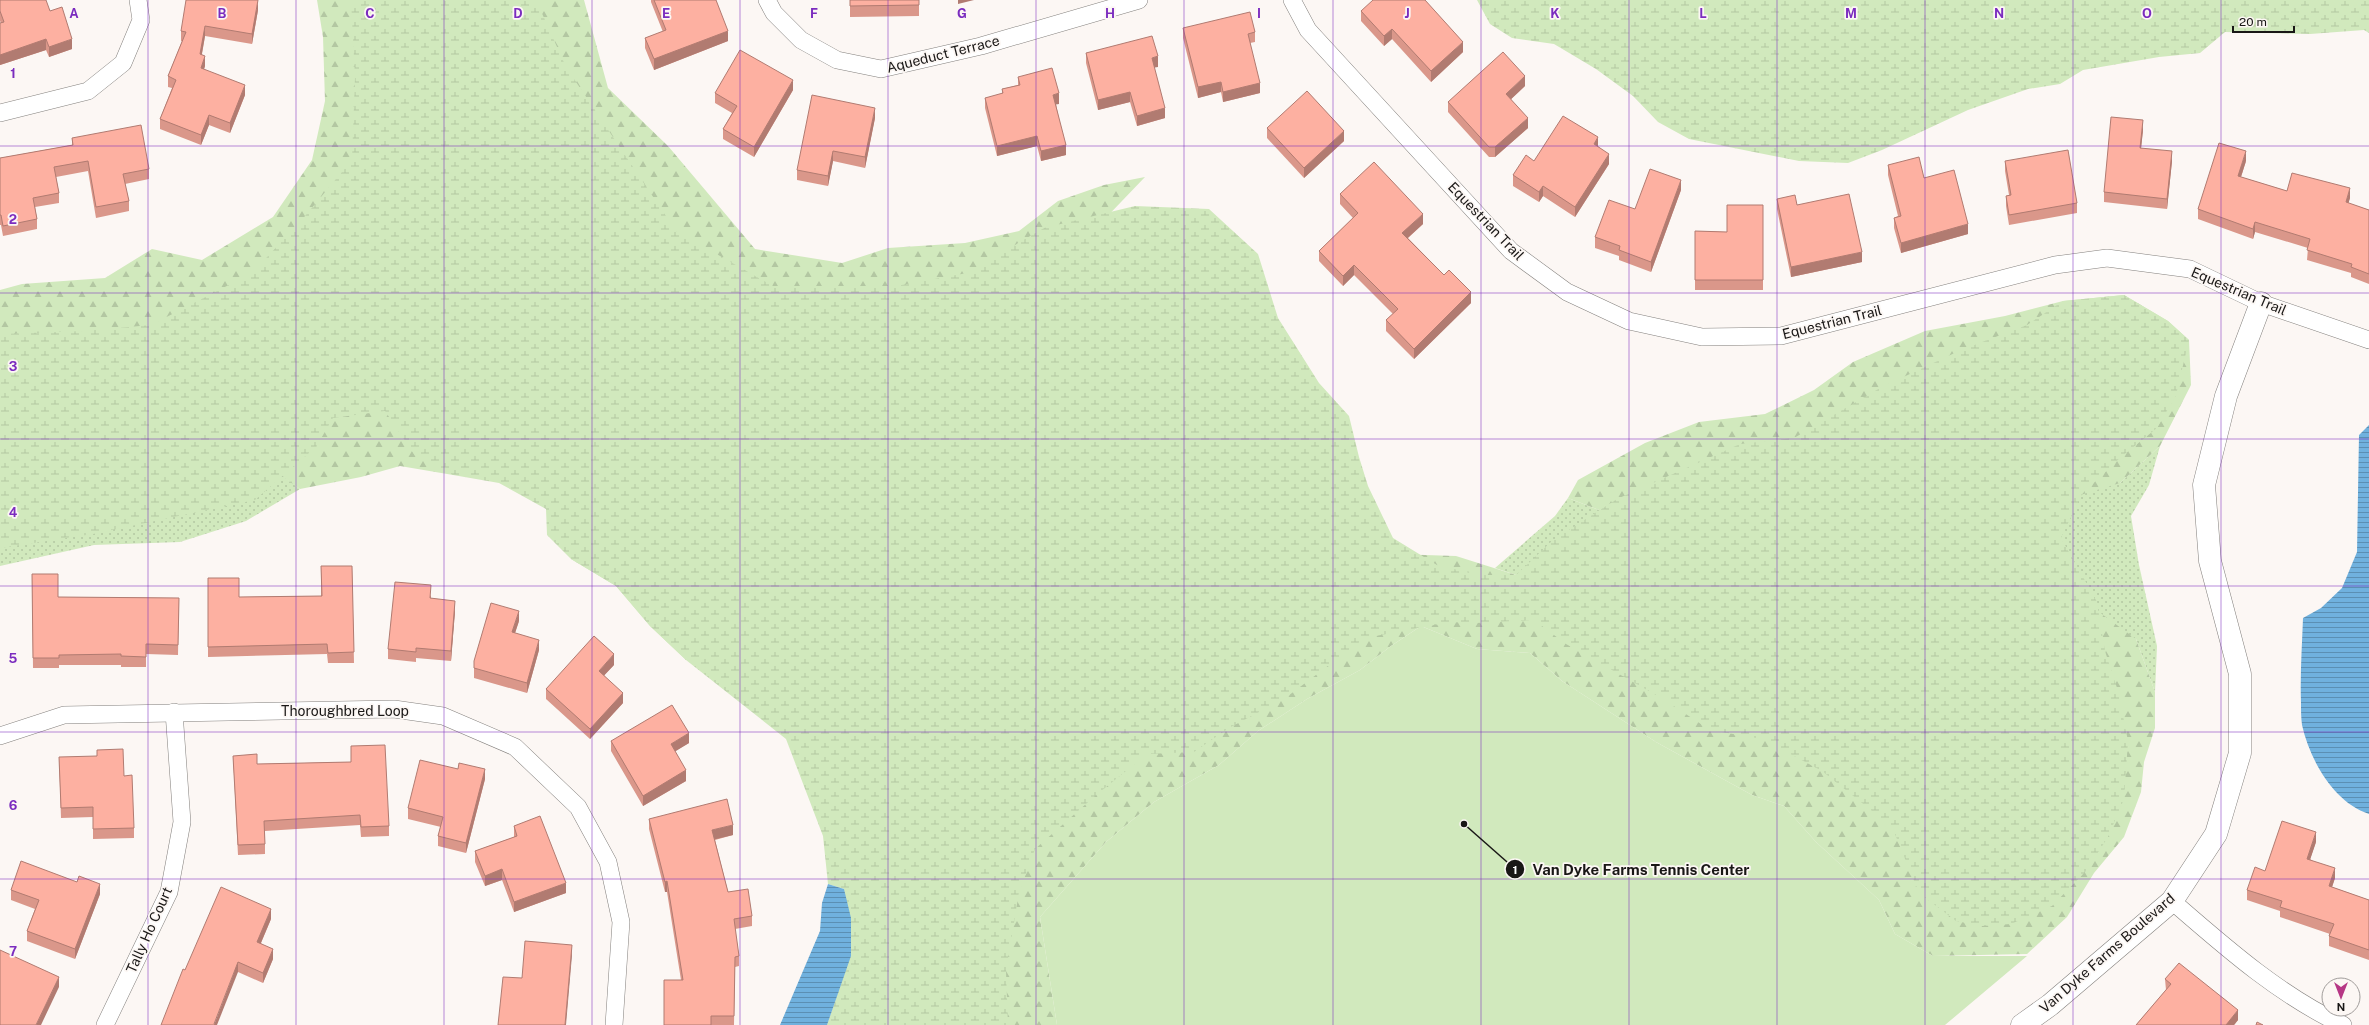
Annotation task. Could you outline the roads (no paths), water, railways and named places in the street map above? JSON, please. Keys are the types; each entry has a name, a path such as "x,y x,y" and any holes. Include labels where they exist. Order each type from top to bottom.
{"street":[{"path":"0,113 88,91 123,63 142,20 138,0"},
{"name":"Aqueduct Terrace","path":"767,0 774,13 801,40 837,60 881,69 981,46 1139,0"},
{"name":"Equestrian Trail","path":"1292,0 1308,30 1511,251 1567,292 1630,321 1702,337 1781,336 2055,265 2107,258 2190,269 2261,303 2369,340"},
{"name":"Van Dyke Farms Boulevard","path":"2022,1025 2050,1005 2172,901 2216,834 2240,753 2240,674 2210,561 2204,485 2226,396 2261,303"},
{"name":"Thoroughbred Loop","path":"0,736 64,715 394,709 443,716 516,746 578,807 608,862 621,922 614,1025"},
{"name":"Tally Ho Court","path":"105,1025 169,892 182,822 174,712"},
{"path":"2172,901 2242,962 2326,1017 2343,1025"}],"water":[{"path":"2369,425 2369,814 2344,800 2334,790 2317,765 2302,725 2301,682 2303,618 2321,608 2342,588 2357,552 2359,435"},
{"path":"828,884 844,889 851,918 851,956 827,1025 780,1025 820,931 822,903"}],"place":[{"name":"Van Dyke Farms Tennis Center","path":"1464,824"}]}
